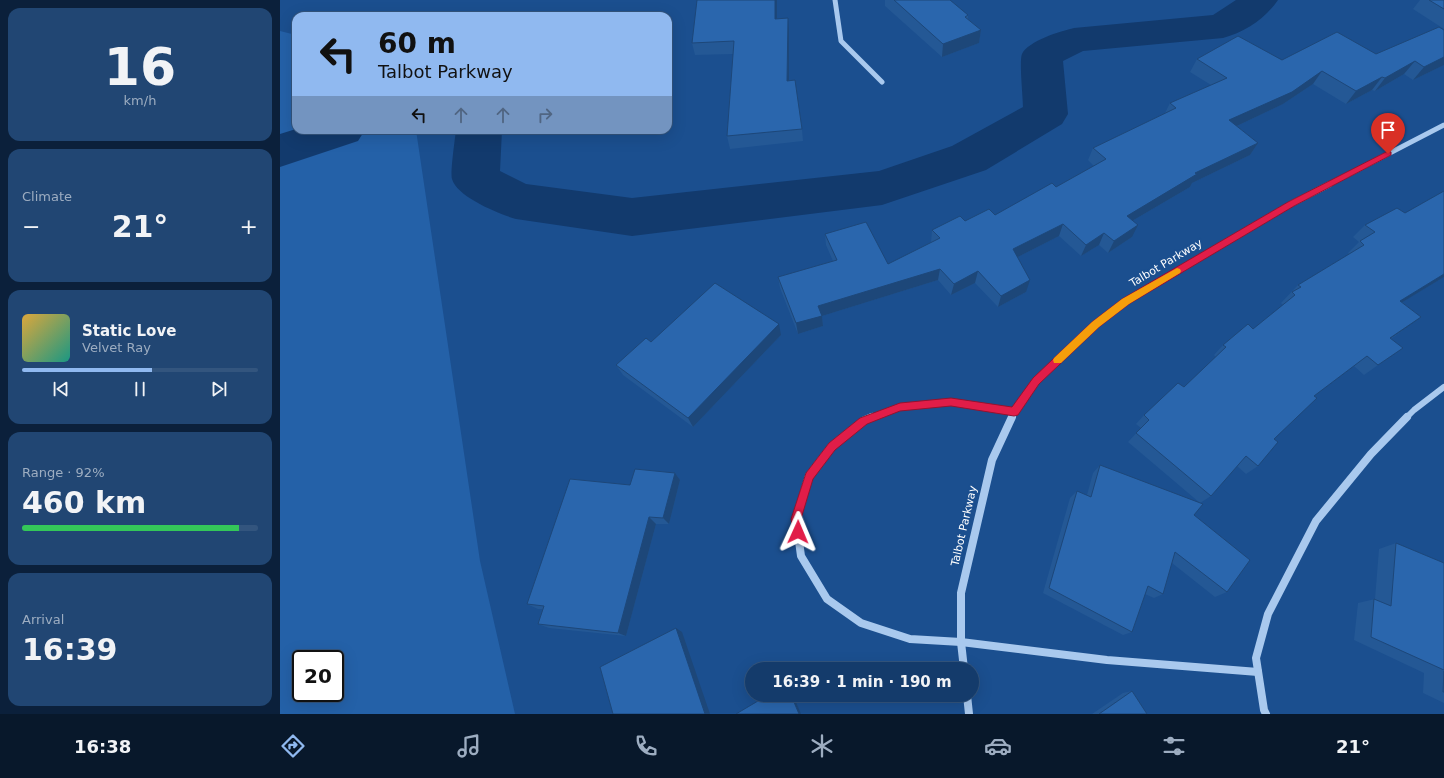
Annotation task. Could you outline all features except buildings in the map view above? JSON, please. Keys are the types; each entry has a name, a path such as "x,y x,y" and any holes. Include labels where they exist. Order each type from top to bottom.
{"street":[{"path":"835,0 841,41 882,82"},
{"name":"Talbot Parkway","path":"963,662 961,642 961,593 992,460 1014,412 1036,381 1096,325 1126,301 1291,204 1444,125"},
{"path":"1266,714 1264,710 1256,658 1268,614 1316,521 1377,448 1414,410 1444,387"},
{"path":"1014,412 951,402 900,407 863,421 832,446 809,476 796,519 802,556 827,599 861,623 910,639 961,642 1107,660 1258,672"},
{"path":"968,702 969,714"}],"shaded area":[{"path":"280,31 292,34 292,134 417,134 480,561 515,714 280,714"}],"waterway":[{"path":"479,134 476,179 516,201 632,217 882,188 969,158 1046,114 1042,55 1074,40 1223,26 1246,12 1259,0"},
{"path":"280,151 330,134"}],"slow traffic":[{"path":"1058,360 1096,325 1126,301 1177,271"}],"route":[{"path":"798,532 796,519 809,476 832,446 863,421 900,407 951,402 1014,412 1036,381 1096,325 1126,301 1291,204 1388,154"}]}
